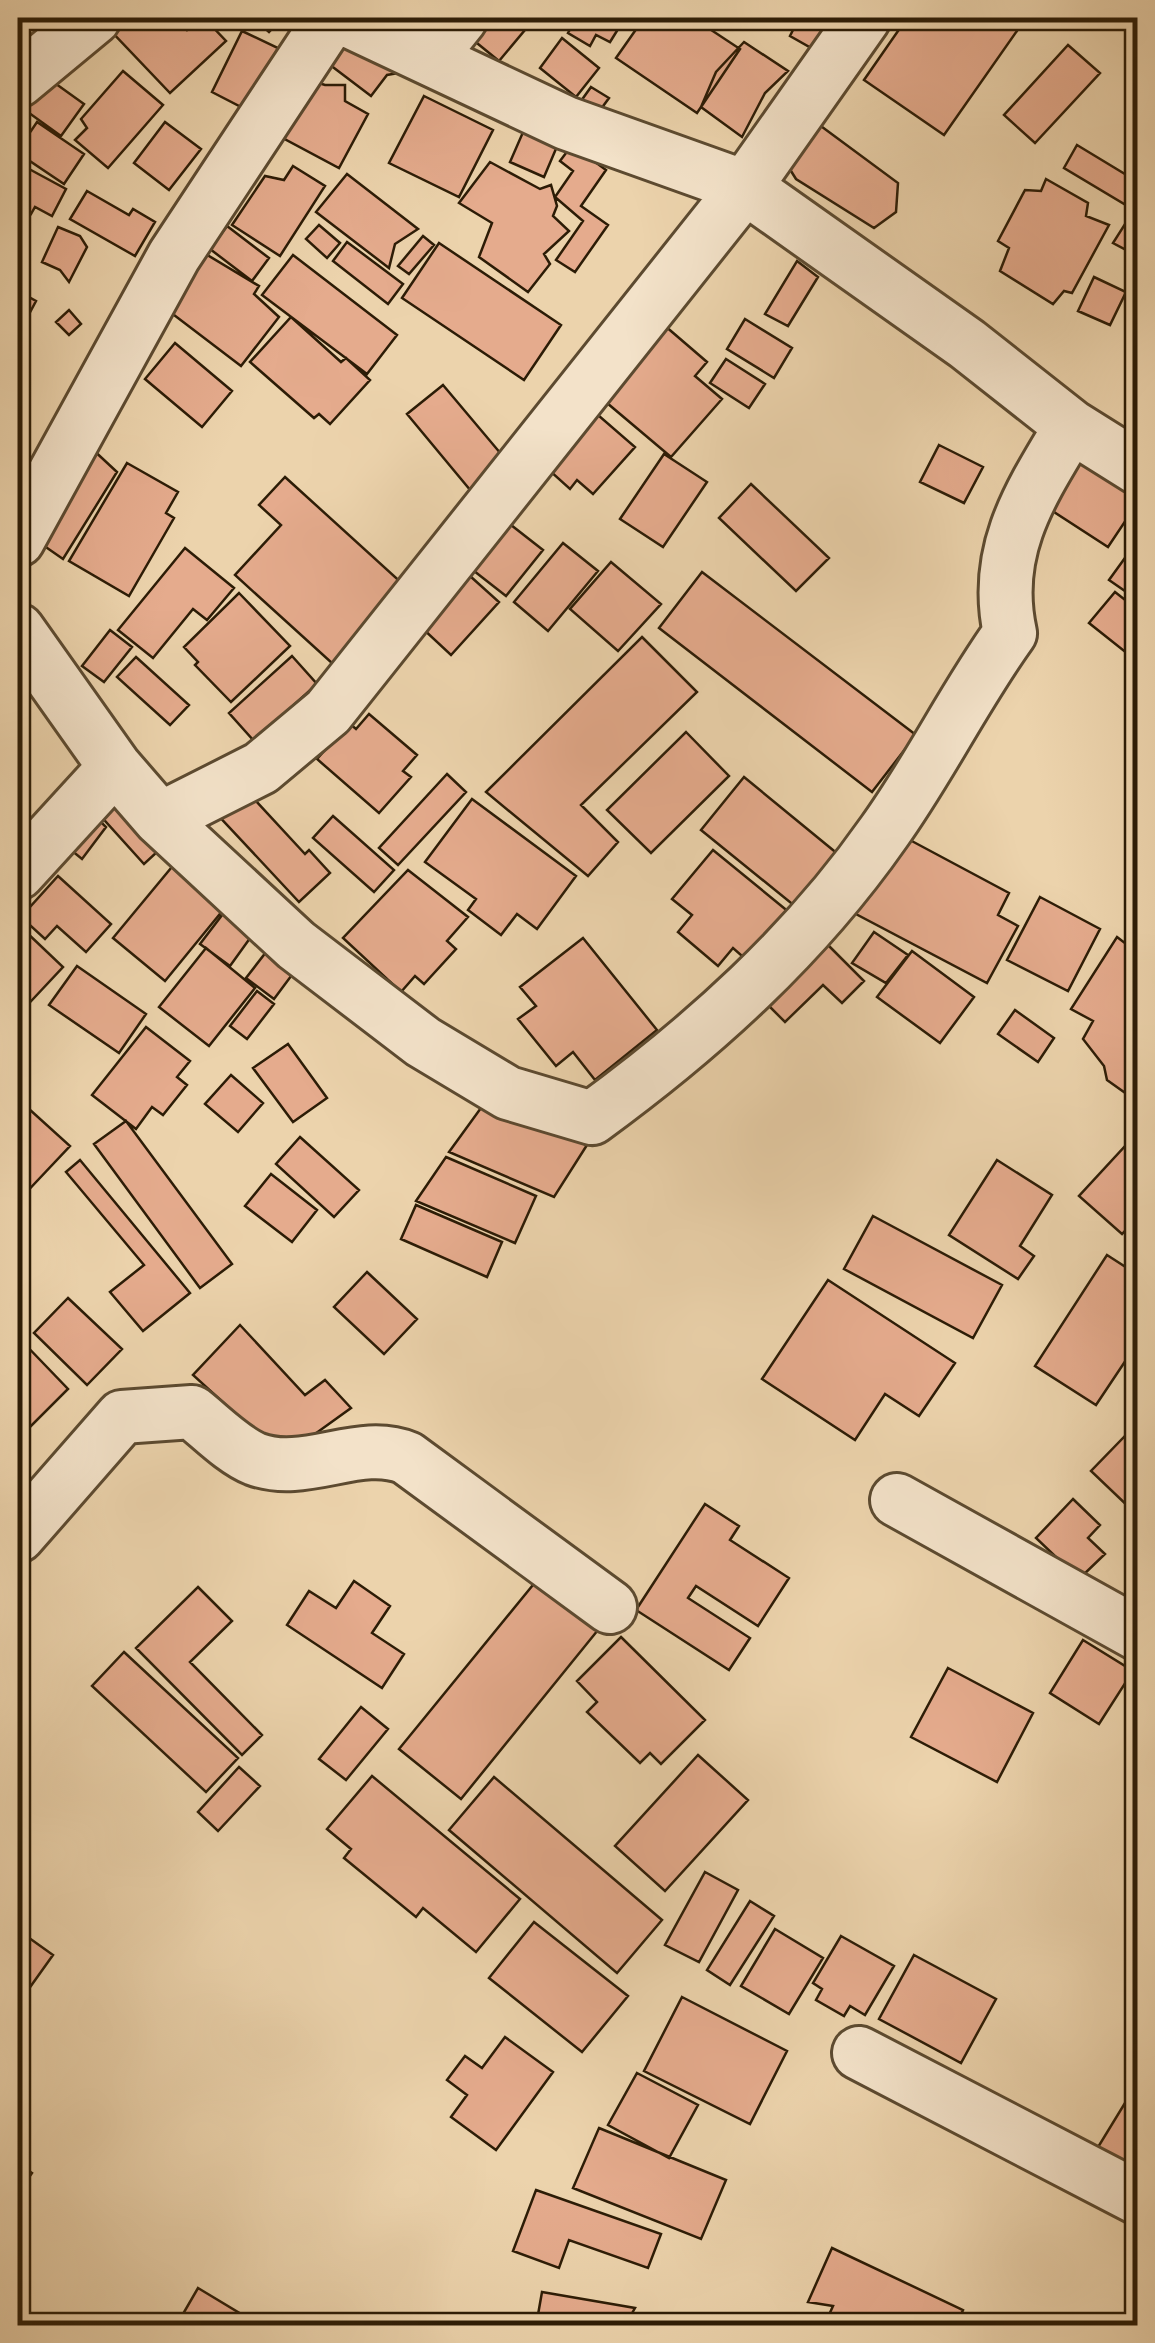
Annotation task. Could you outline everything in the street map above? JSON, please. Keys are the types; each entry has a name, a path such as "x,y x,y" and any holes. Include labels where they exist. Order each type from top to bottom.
{"street":[{"path":"18,81 94,18"},
{"path":"18,540 174,256 331,18"},
{"path":"343,18 566,123 745,187 967,344 1070,426 1138,468"},
{"path":"429,58 460,18"},
{"path":"160,819 261,768 328,712 745,187 864,18"},
{"path":"18,630 115,767 160,819 296,944 423,1042 508,1094 592,1118 672,1057 784,958 884,833 1010,633 1004,590 1009,542 1070,426"},
{"path":"18,873 115,767"},
{"path":"18,1536 122,1417 192,1412 252,1458 289,1466 388,1450 407,1458 610,1607"},
{"path":"897,1500 1138,1634"},
{"path":"859,2053 1138,2198"}],"building":[{"path":"18,18 26,18 33,26 18,40"},
{"path":"126,18 175,18 187,30 204,18 226,41 170,93 111,31"},
{"path":"253,18 282,18 269,32"},
{"path":"463,18 535,18 499,61 456,26"},
{"path":"569,18 625,18 610,42 596,35 590,46 568,33 573,24"},
{"path":"644,18 693,18 740,49 697,113 616,58"},
{"path":"799,18 829,19 813,49 790,36"},
{"path":"907,18 922,18 933,25 939,18 1026,18 944,135 864,80"},
{"path":"242,31 278,48 247,110 212,92"},
{"path":"366,34 399,73 387,75 371,96 317,55"},
{"path":"562,38 599,68 576,97 540,68"},
{"path":"744,42 788,71 765,93 742,137 701,107 716,72"},
{"path":"1068,45 1100,73 1035,143 1004,115"},
{"path":"38,71 84,104 61,136 18,105"},
{"path":"123,71 163,105 108,168 75,140 87,128 81,119"},
{"path":"297,76 325,85 345,85 345,101 368,114 339,168 264,128"},
{"path":"591,87 609,98 598,113 581,101"},
{"path":"424,96 493,130 459,197 389,163"},
{"path":"810,118 898,183 896,212 874,228 796,179 781,155"},
{"path":"18,121 31,131 37,122 84,154 64,184 18,153"},
{"path":"165,122 201,149 169,190 134,163"},
{"path":"527,123 561,137 544,177 510,162"},
{"path":"572,145 606,170 581,206 608,225 575,272 556,260 583,221 555,197 573,171 560,161"},
{"path":"1077,145 1138,182 1138,244 1132,253 1113,243 1134,210 1064,168"},
{"path":"490,162 540,189 551,185 557,206 553,216 569,231 544,254 550,264 528,292 479,257 492,223 459,203"},
{"path":"18,163 66,189 52,216 35,207 31,214 18,206"},
{"path":"293,166 325,186 280,256 232,225 265,176 284,180"},
{"path":"347,174 418,229 395,244 389,268 316,212"},
{"path":"1046,179 1088,203 1086,216 1109,225 1072,293 1064,291 1053,304 1000,271 1009,248 998,241 1025,190 1041,191"},
{"path":"87,191 129,215 133,209 155,222 135,256 70,219"},
{"path":"319,225 340,243 327,258 306,239"},
{"path":"227,226 269,258 252,281 210,249"},
{"path":"58,227 80,236 87,247 69,282 60,270 42,262"},
{"path":"423,236 434,245 409,274 398,266"},
{"path":"347,242 403,284 388,304 333,261"},
{"path":"439,243 561,325 524,380 402,298"},
{"path":"189,244 259,286 254,294 279,317 241,366 153,299"},
{"path":"293,255 397,335 367,374 262,295"},
{"path":"797,261 818,277 788,326 765,314"},
{"path":"1094,277 1126,292 1110,325 1078,311"},
{"path":"18,291 36,301 18,335"},
{"path":"69,310 81,324 69,335 56,322"},
{"path":"291,317 341,362 346,358 370,380 330,424 319,414 314,418 250,362"},
{"path":"657,319 707,362 695,376 722,399 671,457 594,392"},
{"path":"745,319 792,348 774,378 727,349"},
{"path":"175,343 232,391 202,427 145,379"},
{"path":"726,359 765,384 749,408 710,383"},
{"path":"443,385 507,461 471,491 407,414"},
{"path":"576,396 635,447 593,494 577,480 570,489 550,471"},
{"path":"939,445 983,467 964,503 920,482"},
{"path":"89,446 117,472 63,559 27,534"},
{"path":"1072,448 1138,490 1138,502 1108,547 1037,501"},
{"path":"664,454 707,482 663,547 620,519"},
{"path":"127,463 178,492 166,513 174,518 129,596 69,561"},
{"path":"285,477 405,586 333,664 235,575 281,525 259,505"},
{"path":"751,484 829,558 796,591 719,518"},
{"path":"497,514 543,550 506,596 460,560"},
{"path":"563,543 598,571 548,631 514,602"},
{"path":"185,548 234,588 207,620 193,609 153,658 118,630"},
{"path":"1130,551 1138,556 1138,600 1109,580"},
{"path":"611,562 661,604 618,651 570,609"},
{"path":"702,572 916,735 872,792 659,628"},
{"path":"470,576 499,602 451,655 422,628"},
{"path":"1115,592 1138,610 1138,662 1089,623"},
{"path":"239,593 290,646 231,702 195,665 198,662 184,647"},
{"path":"110,630 132,647 104,682 82,666"},
{"path":"642,637 697,692 581,805 618,842 588,876 486,792"},
{"path":"292,656 317,684 254,741 229,713"},
{"path":"136,657 189,705 170,725 117,677"},
{"path":"369,714 417,755 403,771 411,777 379,813 317,759 349,723 356,729"},
{"path":"686,732 729,776 651,853 607,810"},
{"path":"447,774 466,792 398,865 379,848"},
{"path":"744,777 839,855 796,907 701,830"},
{"path":"243,787 305,854 309,850 330,873 299,902 215,812"},
{"path":"123,791 169,841 144,864 98,813"},
{"path":"472,799 576,876 537,929 517,914 501,935 468,910 476,899 425,862"},
{"path":"87,808 106,827 82,859 60,841"},
{"path":"333,816 394,870 374,892 313,838"},
{"path":"908,839 1009,893 998,915 1018,926 987,983 854,913 885,855 896,861"},
{"path":"713,850 790,913 750,963 733,948 718,966 678,932 692,915 672,899"},
{"path":"176,862 228,904 165,981 113,938"},
{"path":"408,870 468,917 447,941 456,949 424,984 415,976 401,992 343,938"},
{"path":"58,876 111,924 86,952 57,926 45,939 21,917"},
{"path":"1040,897 1100,929 1068,991 1007,960"},
{"path":"229,906 303,960 274,999 246,978 270,947 253,934 230,966 200,944"},
{"path":"24,930 63,967 19,1014 18,938"},
{"path":"874,932 908,955 886,983 852,963"},
{"path":"1117,937 1138,953 1138,1034 1133,1041 1138,1044 1138,1102 1107,1080 1104,1066 1083,1039 1093,1021 1071,1009"},
{"path":"583,938 657,1030 595,1080 573,1052 556,1066 518,1019 536,1006 520,987"},
{"path":"822,939 864,981 842,1003 823,985 785,1022 762,999"},
{"path":"206,948 255,988 209,1046 159,1007"},
{"path":"912,951 974,997 940,1043 877,997"},
{"path":"77,966 146,1014 119,1053 49,1005"},
{"path":"257,991 274,1004 247,1039 230,1026"},
{"path":"1015,1010 1054,1038 1038,1062 998,1034"},
{"path":"146,1027 190,1061 177,1077 187,1085 163,1115 152,1107 136,1129 92,1095"},
{"path":"288,1044 327,1098 293,1122 253,1068"},
{"path":"231,1075 263,1103 238,1132 205,1104"},
{"path":"18,1099 70,1146 20,1199 18,1197"},
{"path":"486,1101 587,1145 554,1197 449,1152"},
{"path":"126,1121 232,1264 200,1288 94,1144"},
{"path":"300,1137 359,1190 334,1217 276,1164"},
{"path":"1127,1144 1138,1153 1138,1217 1122,1234 1079,1196"},
{"path":"446,1157 536,1196 515,1243 416,1201"},
{"path":"80,1160 190,1293 143,1331 110,1292 144,1265 66,1172"},
{"path":"997,1160 1052,1195 1020,1246 1034,1256 1018,1279 949,1235"},
{"path":"271,1174 317,1210 292,1242 245,1206"},
{"path":"416,1205 502,1242 487,1277 401,1239"},
{"path":"873,1216 1002,1285 973,1338 844,1269"},
{"path":"1107,1255 1138,1275 1138,1342 1096,1405 1035,1366"},
{"path":"367,1272 417,1319 384,1354 334,1307"},
{"path":"828,1280 955,1363 919,1416 885,1394 855,1440 762,1379"},
{"path":"68,1298 122,1349 87,1385 34,1333"},
{"path":"240,1325 305,1395 325,1380 351,1408 283,1457 193,1375"},
{"path":"18,1337 68,1389 18,1439"},
{"path":"1124,1437 1138,1450 1138,1507 1133,1511 1091,1471"},
{"path":"1073,1499 1100,1525 1088,1538 1105,1554 1079,1579 1036,1538"},
{"path":"705,1504 739,1526 730,1540 789,1578 758,1626 696,1586 688,1598 750,1638 729,1670 636,1610"},
{"path":"537,1580 598,1630 461,1799 399,1749"},
{"path":"354,1581 390,1606 372,1633 404,1654 382,1688 287,1625 309,1591 336,1608"},
{"path":"198,1587 232,1621 190,1662 262,1735 242,1755 136,1648"},
{"path":"621,1637 705,1720 661,1764 650,1753 640,1763 587,1712 597,1702 577,1681"},
{"path":"1083,1640 1133,1671 1099,1724 1050,1693"},
{"path":"124,1652 238,1758 206,1792 92,1686"},
{"path":"948,1668 1033,1713 997,1782 911,1737"},
{"path":"361,1707 388,1729 346,1780 319,1759"},
{"path":"698,1755 748,1800 665,1891 615,1846"},
{"path":"239,1767 260,1786 218,1831 198,1812"},
{"path":"372,1776 520,1899 476,1952 423,1908 416,1917 344,1858 351,1849 327,1829"},
{"path":"494,1777 662,1920 617,1973 449,1830"},
{"path":"705,1872 738,1890 699,1962 665,1945"},
{"path":"750,1901 774,1916 730,1985 707,1970"},
{"path":"534,1922 628,1996 582,2052 489,1978"},
{"path":"775,1929 823,1958 789,2014 741,1986"},
{"path":"18,1930 53,1955 18,2004"},
{"path":"841,1936 894,1966 865,2015 850,2006 844,2016 816,2000 822,1989 813,1983"},
{"path":"914,1955 996,1999 961,2063 879,2019"},
{"path":"682,1997 787,2051 750,2124 644,2071"},
{"path":"505,2037 553,2072 496,2150 451,2117 467,2095 447,2080 465,2056 482,2068"},
{"path":"637,2073 698,2105 669,2158 608,2125"},
{"path":"1138,2086 1138,2178 1095,2152"},
{"path":"599,2128 726,2180 701,2239 573,2188"},
{"path":"18,2163 32,2173 18,2193"},
{"path":"536,2190 661,2234 648,2268 569,2240 559,2268 513,2251"},
{"path":"832,2248 963,2310 956,2326 824,2326 833,2306 808,2302"},
{"path":"198,2288 246,2317 240,2326 176,2326"},
{"path":"542,2292 635,2308 627,2322 634,2326 536,2326"}]}
